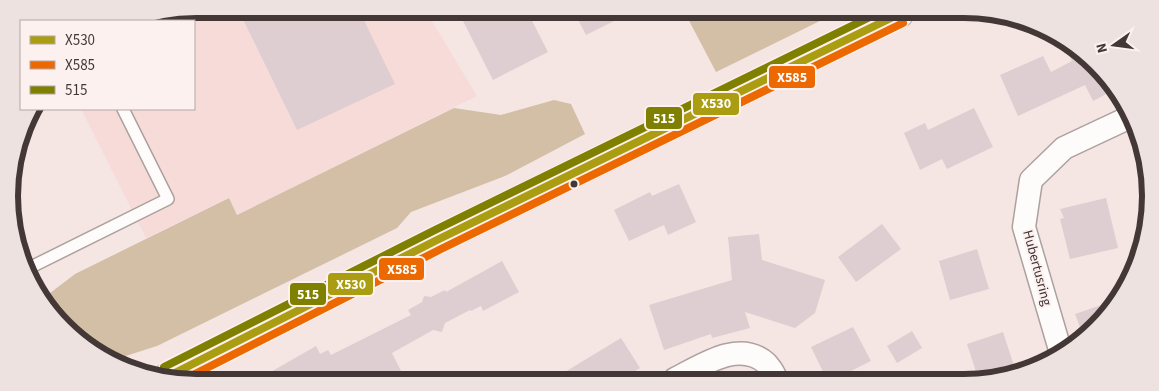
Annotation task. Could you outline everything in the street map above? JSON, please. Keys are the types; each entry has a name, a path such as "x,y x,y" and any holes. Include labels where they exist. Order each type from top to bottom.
{"street":[{"path":"176,372 437,240 890,18"},
{"name":"Hubertusring","path":"1059,346 1024,227 1031,180 1064,148 1124,120"},
{"path":"685,374 723,356 742,352 760,358 774,371 775,374"}],"lane":[{"path":"33,267 168,199 124,110"}],"shaded area":[{"path":"184,18 430,18 477,96 237,215 228,198 146,238 82,110 195,110 195,20 166,20"},
{"path":"688,18 740,18 743,21 749,18 826,18 716,72"},
{"path":"554,100 571,104 585,134 505,176 411,212 397,228 157,346 122,357 106,350 87,337 62,313 48,295 75,274 229,198 237,215 454,108 501,115"}],"building":[{"path":"242,18 363,18 395,84 297,130"},
{"path":"462,18 531,18 548,52 493,80"},
{"path":"577,18 620,18 586,35"},
{"path":"1067,50 1097,78 1109,93 1093,101 1085,85 1018,116 1000,75 1043,56 1051,72 1072,61"},
{"path":"974,108 993,147 947,169 942,159 920,170 904,133 925,123 928,130"},
{"path":"679,184 696,222 668,235 664,225 629,241 614,210 650,192 652,196"},
{"path":"1106,198 1118,248 1070,259 1060,219 1064,218 1060,209"},
{"path":"882,224 901,249 856,282 838,257"},
{"path":"759,234 762,260 825,280 815,313 795,328 745,312 750,328 712,338 711,334 664,350 649,305 732,280 728,237"},
{"path":"977,249 989,289 950,300 939,261"},
{"path":"502,261 519,292 483,311 481,306 470,310 445,323 442,332 433,330 392,353 402,374 267,374 316,346 320,354 328,350 331,355 411,315 408,310 422,302 424,296 431,297 445,290 446,292"},
{"path":"1105,304 1081,329 1075,314"},
{"path":"853,327 871,361 845,374 824,374 811,347"},
{"path":"912,331 922,348 897,363 887,346"},
{"path":"1003,332 1014,366 976,373 967,344"},
{"path":"621,338 640,368 630,374 562,374"}],"transit line":[{"name":"515","path":"164,367 433,231 868,18"},
{"name":"X530","path":"176,372 437,240 891,18"},
{"name":"X585","path":"195,374 441,249 903,23"}]}
